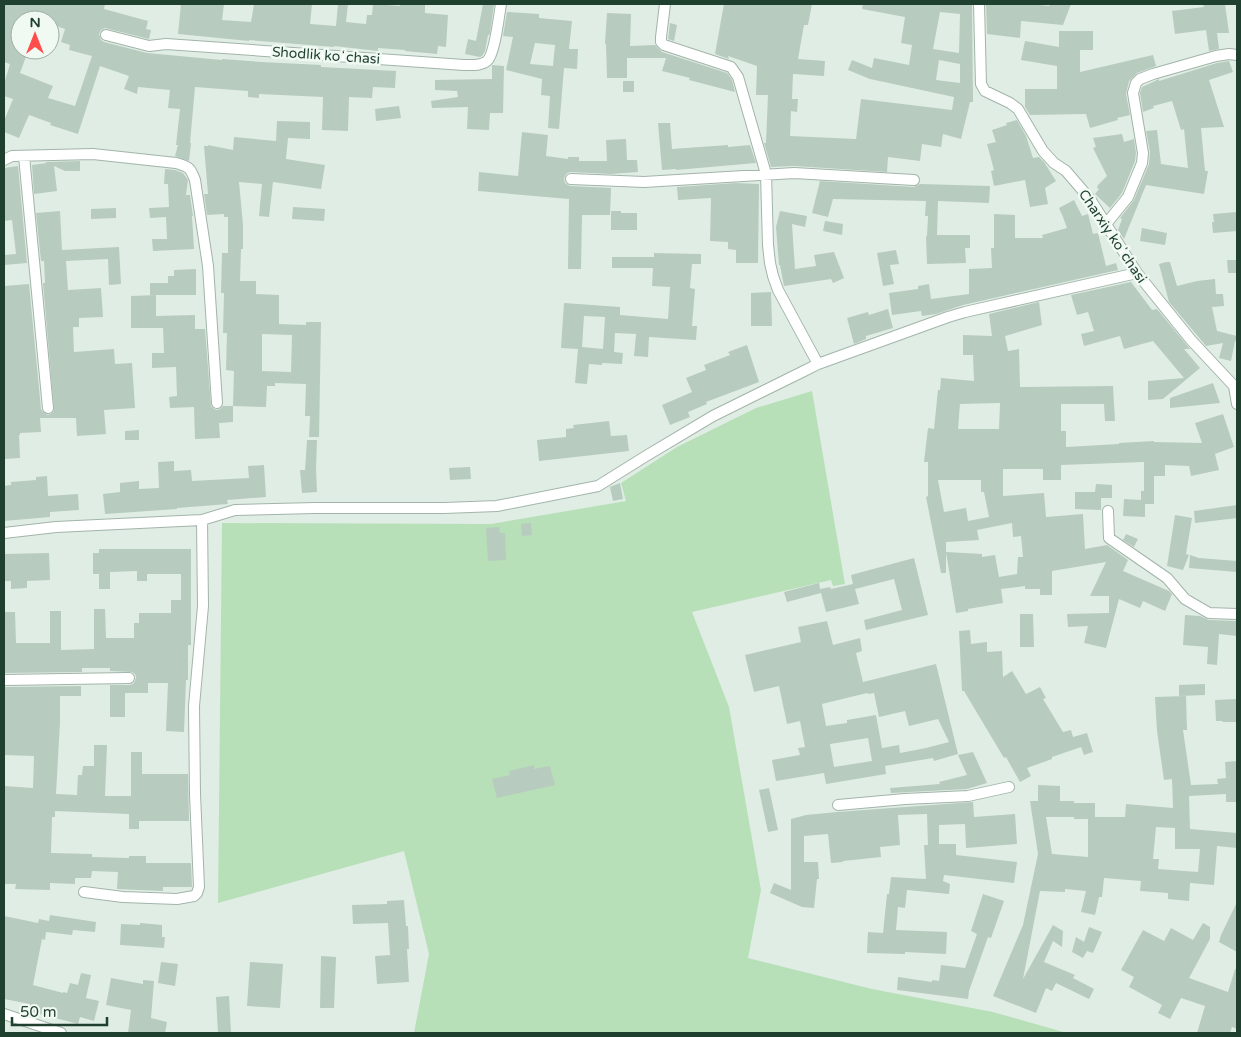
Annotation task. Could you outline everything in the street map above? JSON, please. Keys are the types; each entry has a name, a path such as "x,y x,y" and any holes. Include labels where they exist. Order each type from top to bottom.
{"street":[{"name":"Shodlik koʻchasi","path":"106,35 149,46 166,44 464,65 480,64 488,60 492,52 500,4"},
{"path":"665,4 661,42 664,45 731,67 738,77 766,174 768,245 771,269 778,290 818,364"},
{"name":"Charxiy koʻchasi","path":"979,4 981,84 983,88 989,94 1010,103 1018,109 1044,152 1054,163 1066,171 1090,199 1137,273 1191,340 1236,387"},
{"path":"1106,224 1128,196 1142,163 1143,153 1133,93 1136,83 1140,79 1153,74 1216,56 1237,55"},
{"path":"4,160 12,156 93,154 176,163 187,166 195,180 208,266 217,403"},
{"path":"24,156 48,408"},
{"path":"571,179 644,182 794,173 914,180"},
{"path":"4,533 56,527 202,520 235,510 497,506 598,486 712,416 818,364 965,312 1137,273"},
{"path":"1236,387 1237,404"},
{"path":"1108,511 1109,538 1167,578 1185,599 1209,613 1237,614"},
{"path":"84,892 123,897 177,899 194,896 199,887 194,794 194,706 203,606 202,520"},
{"path":"4,680 129,678"},
{"path":"838,805 968,796 1008,787"},
{"path":"4,1014 61,1033"}],"green space":[{"path":"812,391 845,584 833,586 831,580 692,612 729,707 761,890 748,958 872,989 993,1012 1067,1033 414,1033 429,954 404,851 218,903 222,523 491,524 626,501 621,483 677,447 756,408"}],"building":[{"path":"4,4 105,4 104,9 148,21 146,29 151,30 149,39 105,28 99,34 101,40 147,53 222,60 396,71 395,88 373,87 372,98 349,97 348,131 322,130 323,97 259,94 259,98 248,97 248,91 195,87 189,161 175,156 178,145 176,145 180,109 168,108 170,90 138,87 137,94 124,89 129,76 100,66 78,134 50,125 51,123 29,115 19,138 4,132 4,121 13,99 4,96 4,84 10,64 4,62"},
{"path":"181,4 224,4 222,20 251,22 254,4 312,4 310,24 336,26 338,4 348,4 346,22 366,24 367,15 372,15 373,4 400,6 400,4 425,4 425,13 448,15 446,47 438,46 437,54 378,48 378,51 178,34"},
{"path":"483,4 494,4 490,33 485,51 480,57 465,54 468,39 476,41"},
{"path":"724,4 812,4 808,25 804,25 798,59 825,61 824,76 793,74 792,99 798,99 797,112 791,111 790,136 856,139 861,99 952,110 954,97 870,79 848,70 852,60 872,68 874,58 909,65 912,45 901,43 905,17 862,9 863,4 972,4 973,102 970,102 961,139 943,134 941,147 922,144 920,161 888,157 887,172 794,166 771,167 764,143 766,143 768,95 756,95 757,66 728,56 729,59 715,54","holes":["940,12 960,14 959,53 933,49","939,60 960,64 960,83 936,80"]},
{"path":"986,4 1049,6 1050,4 1071,4 1063,25 1021,21 1020,38 987,34"},
{"path":"1203,4 1225,4 1229,33 1217,33 1219,49 1209,51 1206,30 1175,34 1172,11 1204,7"},
{"path":"507,12 539,14 539,18 572,21 569,49 578,49 577,69 564,68 559,129 548,128 550,96 541,95 542,79 506,70 513,37 503,36","holes":["535,43 555,45 553,66 530,64"]},
{"path":"607,13 631,14 630,46 655,45 662,52 727,73 732,80 735,92 662,71 666,58 627,58 627,78 607,78 605,44"},
{"path":"670,23 677,25 674,41 668,39"},
{"path":"1059,31 1093,31 1093,50 1080,50 1080,72 1153,55 1156,66 1137,73 1129,81 1126,94 1130,115 1090,128 1086,114 1030,115 1025,107 1025,89 1057,89 1057,66 1021,60 1025,41 1059,47"},
{"path":"1229,61 1233,72 1209,80 1224,127 1201,128 1205,171 1208,171 1204,194 1146,185 1124,239 1118,230 1122,219 1120,218 1134,200 1149,164 1150,152 1146,131 1157,130 1161,164 1188,168 1184,129 1181,130 1172,101 1153,106 1154,108 1143,112 1140,93 1142,87 1159,79 1159,81"},
{"path":"492,65 504,66 503,113 490,113 489,130 467,129 468,107 432,108 431,101 458,97 457,91 435,90 435,80 492,79"},
{"path":"623,81 634,81 634,92 623,92"},
{"path":"399,106 401,118 376,121 375,109"},
{"path":"1017,120 1026,136 1033,158 1039,157 1044,162 1056,181 1045,188 1048,204 1030,207 1025,180 994,186 991,171 994,170 987,144 996,142 992,130"},
{"path":"277,121 310,122 310,139 288,138 286,159 325,165 321,189 273,182 269,217 259,216 262,184 239,182 243,225 240,281 256,281 256,294 279,295 279,324 306,325 306,322 321,322 319,437 309,437 310,416 305,416 306,384 275,383 275,386 267,386 266,407 233,406 234,371 226,370 227,333 223,333 224,293 221,293 222,253 228,253 228,217 224,217 224,214 207,215 204,194 208,194 204,146 208,145 233,150 234,137 276,141","holes":["262,334 292,335 291,372 262,371"]},
{"path":"658,123 670,123 672,149 750,145 756,163 662,170"},
{"path":"522,132 548,135 546,156 568,159 568,157 579,157 579,161 607,161 606,140 626,139 627,160 637,160 638,172 611,174 571,172 565,176 565,183 570,186 611,188 610,215 582,215 581,269 568,269 569,199 478,191 479,172 518,176"},
{"path":"1122,134 1124,142 1134,139 1135,161 1122,193 1110,208 1095,194 1099,189 1097,188 1098,185 1107,176 1093,148 1096,147 1093,138"},
{"path":"80,161 80,171 65,171 54,166 57,191 34,194 32,165 47,163 45,162"},
{"path":"18,166 27,263 4,265 4,255 16,254 12,220 4,221 4,168"},
{"path":"165,169 183,173 188,180 186,195 190,195 194,249 153,251 152,239 167,239 166,217 150,218 149,208 169,207 168,184 164,184"},
{"path":"820,181 914,187 920,184 990,186 989,203 938,201 937,235 970,235 970,248 965,248 966,263 927,264 926,236 928,216 925,216 926,201 833,199 828,217 812,213"},
{"path":"736,183 759,184 758,263 736,263 736,250 728,249 728,242 710,241 711,198 678,200 677,187"},
{"path":"1074,200 1082,216 1088,214 1093,234 1098,233 1106,266 1116,263 1118,270 963,305 936,314 922,316 921,311 892,315 889,293 918,289 918,286 929,284 931,299 969,294 969,269 992,268 991,248 994,248 994,214 1015,215 1015,238 1043,238 1042,235 1067,228 1059,208"},
{"path":"293,207 325,209 324,221 292,219"},
{"path":"116,208 116,218 91,219 91,209"},
{"path":"60,211 62,250 119,247 121,284 109,285 108,259 66,261 68,290 101,288 103,317 79,318 79,327 73,327 74,352 114,349 115,364 132,363 135,408 104,410 106,434 77,436 76,418 40,418 41,432 20,433 19,435 20,458 4,459 4,286 29,284 41,409 48,415 54,410 43,283 45,283 44,261 41,261 36,213"},
{"path":"611,211 637,213 637,230 611,230"},
{"path":"780,211 807,216 805,227 792,224 795,269 816,266 814,255 834,252 844,278 833,283 831,279 784,286 779,265 776,227"},
{"path":"1237,212 1237,231 1213,233 1213,214"},
{"path":"825,221 843,224 842,235 823,231"},
{"path":"1142,228 1167,233 1165,245 1140,241"},
{"path":"896,250 899,264 890,265 894,284 883,286 877,253"},
{"path":"654,253 701,254 701,264 692,264 690,288 695,289 692,326 697,326 696,340 649,337 648,357 634,356 636,334 615,333 614,352 623,353 622,364 589,364 587,384 575,383 578,349 561,348 564,303 620,307 620,315 668,319 670,287 652,286 653,268 612,268 612,257 654,257","holes":["584,316 605,317 603,349 582,347"]},
{"path":"1227,260 1237,260 1237,273 1228,273"},
{"path":"1170,262 1177,286 1215,279 1216,294 1223,294 1224,306 1212,307 1217,331 1237,336 1231,361 1219,358 1223,343 1206,346 1169,302 1159,264"},
{"path":"196,269 196,295 150,295 150,283 168,283 168,276 174,276 174,270"},
{"path":"1131,282 1152,310 1157,309 1190,349 1184,349 1200,368 1163,399 1148,400 1148,381 1184,378 1153,341 1124,349 1120,336 1084,346 1081,334 1094,331 1088,312 1077,315 1071,295"},
{"path":"771,292 772,326 751,326 751,293"},
{"path":"156,295 156,316 195,315 195,329 205,329 211,406 217,410 223,406 233,406 233,422 219,423 220,438 195,439 194,407 170,408 169,397 177,396 176,367 152,368 152,353 164,353 163,328 131,328 131,296"},
{"path":"1039,302 1042,325 1005,336 1008,351 1019,349 1020,387 1113,386 1115,421 1105,421 1104,404 1061,404 1061,431 1066,431 1066,447 1154,441 1202,443 1195,423 1223,414 1234,447 1215,454 1219,470 1191,476 1189,466 1165,465 1165,476 1154,476 1154,504 1145,504 1145,517 1123,516 1124,499 1141,500 1141,491 1144,491 1144,462 1061,465 1061,480 1043,480 1043,469 1003,469 1003,496 1044,493 1046,517 1083,514 1085,549 1107,545 1128,560 1123,571 1169,591 1172,594 1165,611 1143,601 1140,608 1119,599 1106,648 1084,643 1088,626 1068,627 1067,614 1109,613 1109,596 1090,596 1106,562 1052,571 1052,595 1040,595 1040,589 1025,589 1025,586 1001,589 1003,603 956,613 946,552 946,573 941,573 926,497 928,496 928,462 924,462 928,428 934,429 941,378 974,381 973,355 963,355 963,335 992,336 989,314","holes":["1000,403 999,429 958,429 960,404","938,480 981,480 981,492 984,492 989,517 968,521 966,508 944,512","1012,523 1013,537 1021,536 1023,557 1018,557 1017,574 999,577 995,555 982,557 982,554 946,552 946,542 979,540 977,530"]},
{"path":"888,309 893,328 866,336 866,339 854,344 847,318 868,312 869,315"},
{"path":"747,345 759,382 706,402 707,404 688,412 690,417 670,425 662,405 692,392 686,378 706,370 704,365 730,355 728,352"},
{"path":"1213,383 1220,403 1170,408 1170,398"},
{"path":"609,421 611,436 627,435 629,451 539,461 537,440 566,437 566,429 574,428 573,425"},
{"path":"139,430 139,440 125,440 125,431"},
{"path":"307,440 317,440 317,492 302,493 300,470 305,470"},
{"path":"174,461 174,471 191,470 192,481 249,478 248,466 264,465 266,497 227,500 228,504 105,514 103,494 120,492 120,483 139,481 139,489 159,488 158,462"},
{"path":"470,467 471,479 450,480 449,468"},
{"path":"47,476 48,496 78,494 79,510 50,512 50,517 4,521 4,486 11,485 11,482 36,480 36,477"},
{"path":"620,483 623,499 613,501 610,487"},
{"path":"1096,484 1112,485 1112,498 1101,498 1101,510 1075,509 1075,492 1095,492"},
{"path":"1237,505 1237,518 1195,523 1194,511"},
{"path":"1175,515 1192,518 1186,554 1189,555 1183,570 1167,566"},
{"path":"531,523 532,535 522,536 521,524"},
{"path":"499,527 500,533 505,533 506,560 488,561 486,528"},
{"path":"1126,534 1138,539 1134,547 1123,540"},
{"path":"99,549 191,549 191,645 188,645 188,680 186,680 184,732 166,731 168,683 148,683 148,693 125,693 125,717 110,717 110,685 133,684 136,677 132,672 110,671 110,668 82,668 82,672 4,673 4,612 15,612 16,643 50,643 50,611 61,611 61,650 94,649 94,609 105,609 106,638 134,638 134,623 139,623 139,613 171,613 171,600 181,600 181,574 147,574 147,581 137,581 137,571 110,572 110,589 99,589 99,574 93,574 93,553 99,553"},
{"path":"49,553 50,580 27,581 27,588 11,589 11,581 4,581 4,554"},
{"path":"1190,555 1199,558 1237,561 1237,572 1189,568"},
{"path":"914,558 928,615 866,630 864,620 902,610 894,579 855,589 859,604 826,612 820,589 830,587 831,589 853,584 851,575"},
{"path":"819,583 821,593 787,602 784,592"},
{"path":"1020,614 1033,614 1034,647 1020,647"},
{"path":"1185,615 1200,616 1209,620 1237,621 1237,636 1219,634 1217,665 1207,664 1208,647 1183,645"},
{"path":"827,621 833,645 860,638 862,651 856,653 863,682 936,664 958,754 934,761 933,758 885,766 886,774 826,784 824,773 776,781 772,760 800,755 798,748 805,747 800,721 787,724 779,686 754,692 745,655 801,642 798,627","holes":["874,693 879,717 905,711 909,726 938,719 949,742 900,753 899,745 882,748 876,715 847,720 847,723 826,726 822,704","868,738 872,761 834,767 830,744"]},
{"path":"970,630 971,644 987,642 987,652 1002,651 1003,677 1012,671 1026,694 1040,687 1046,698 1043,699 1063,732 1071,730 1073,737 1087,733 1093,752 1084,755 1081,747 1052,757 1052,759 1027,768 1031,776 1020,782 964,691 962,691 959,631"},
{"path":"1205,684 1205,695 1179,696 1179,685"},
{"path":"81,686 81,696 60,696 56,794 77,795 78,775 82,775 83,766 94,766 94,745 107,745 105,796 131,796 131,752 142,752 142,774 188,774 189,821 139,821 139,829 129,829 129,814 55,811 55,817 52,817 51,853 92,854 92,857 129,858 129,856 146,856 146,863 191,863 192,887 163,887 163,891 117,889 118,872 92,871 91,878 75,878 75,884 50,883 50,890 15,889 16,884 4,884 4,786 33,788 34,756 4,755 4,687"},
{"path":"1186,696 1187,730 1183,730 1191,785 1218,784 1217,779 1226,778 1225,762 1237,761 1237,802 1226,802 1226,794 1189,796 1190,829 1237,833 1237,848 1217,846 1214,885 1190,883 1189,901 1168,899 1168,893 1140,891 1141,881 1104,878 1102,897 1099,897 1095,915 1081,912 1086,891 1065,889 1065,892 1040,891 1023,979 1053,925 1063,931 1062,947 1053,941 1044,962 1075,975 1073,978 1094,989 1089,999 1056,983 1052,991 1046,988 1036,1013 993,996 1023,925 1038,854 1030,801 1038,801 1038,785 1060,786 1060,801 1095,803 1095,817 1125,817 1126,804 1173,808 1172,779 1164,780 1157,731 1155,697","holes":["1046,817 1088,819 1088,857 1052,854","1156,827 1175,828 1175,849 1200,849 1198,872 1158,869 1159,859 1153,859"]},
{"path":"1237,699 1237,722 1216,721 1215,700"},
{"path":"973,752 987,783 967,789 891,793 890,788 940,784 939,782 967,775 958,755"},
{"path":"534,765 534,769 550,766 555,785 497,798 492,779 510,775 509,771"},
{"path":"769,788 778,830 768,832 759,790"},
{"path":"973,802 974,817 1015,814 1017,844 966,848 965,824 939,825 939,844 956,844 956,855 1017,862 1014,883 944,875 943,881 950,884 949,894 907,890 905,908 898,907 896,930 947,932 946,954 867,953 868,932 883,933 887,894 889,894 891,877 926,879 924,845 928,845 927,814 898,815 900,845 880,847 881,857 831,863 828,834 804,836 804,862 818,862 819,879 817,879 814,908 802,907 770,893 774,883 791,890 791,819 806,815 837,812"},
{"path":"983,894 1004,901 991,938 988,937 969,991 968,999 897,990 898,977 932,982 932,980 939,981 941,965 965,968 977,934 971,931"},
{"path":"404,900 406,926 408,926 409,982 377,984 375,956 390,955 388,923 353,924 352,905 387,904 387,901"},
{"path":"1237,902 1237,952 1219,942"},
{"path":"50,915 96,922 95,932 73,930 72,935 46,932 45,940 42,939 33,985 67,993 70,983 78,985 81,973 91,975 86,998 99,1001 94,1021 80,1017 78,1024 29,1011 30,1004 4,999 4,916 38,923 39,919 49,921"},
{"path":"140,923 162,925 162,937 165,937 164,948 120,945 121,924 140,925"},
{"path":"1203,923 1210,927 1210,939 1189,978 1228,992 1235,969 1237,969 1237,1029 1232,1027 1230,1033 1197,1033 1205,1006 1181,998 1170,1019 1158,1013 1162,1005 1129,987 1134,977 1121,970 1143,930 1164,941 1171,928 1193,940"},
{"path":"1089,927 1102,932 1093,953 1087,951 1083,958 1072,952 1076,937 1084,942"},
{"path":"321,956 336,957 334,1008 320,1008"},
{"path":"161,962 178,964 175,986 158,983"},
{"path":"250,962 283,964 280,1008 247,1006"},
{"path":"111,978 143,984 143,980 154,981 151,1018 167,1022 165,1033 128,1033 131,1010 106,1005"},
{"path":"229,996 231,1033 218,1033 216,997"}]}
